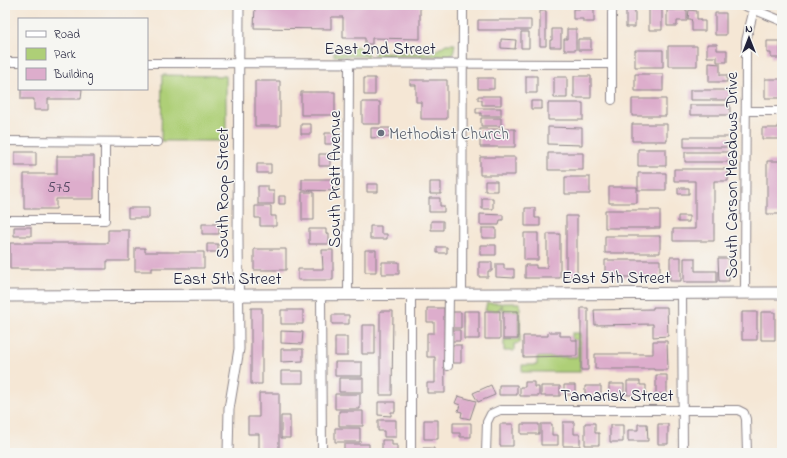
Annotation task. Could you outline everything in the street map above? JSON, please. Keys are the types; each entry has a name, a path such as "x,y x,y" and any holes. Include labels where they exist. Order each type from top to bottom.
{"main road":[{"name":"East 5th Street","path":"5,296 782,293"}],"street":[{"name":"South Roop Street","path":"228,453 229,409 239,349 239,5"},
{"path":"462,295 463,5"},
{"path":"612,100 613,5"},
{"path":"743,5 754,7 782,21"},
{"name":"South Carson Meadows Drive","path":"745,294 746,41 754,7"},
{"path":"5,62 18,62"},
{"name":"East 2nd Street","path":"148,63 612,64"},
{"name":"South Pratt Avenue","path":"348,295 349,63"},
{"path":"746,111 782,111"},
{"path":"5,141 158,142"},
{"path":"5,220 105,220 105,142"},
{"path":"411,294 411,453"},
{"path":"682,294 683,453"},
{"path":"321,295 322,453"},
{"path":"448,366 449,295"},
{"name":"Tamarisk Street","path":"486,453 486,422 491,414 500,410 738,410 744,413 746,419 746,453"}],"green space":[{"path":"446,44 455,44 453,54 448,56 374,56 374,52 432,53"},
{"path":"354,46 359,47 362,53 368,53 368,56 334,56 334,52 347,53 350,48"},
{"path":"162,75 226,76 226,141 161,141"},
{"path":"487,303 501,303 501,308 499,308 499,311 485,311"},
{"path":"502,303 520,303 520,343 514,344 514,351 504,351 504,340 519,339 518,311 502,310"},
{"path":"572,333 580,333 580,372 522,372 522,365 537,365 537,357 577,357 577,340 572,340"}],"building":[{"path":"255,5 420,5 420,39 372,38 372,44 365,44 365,38 343,38 343,17 331,17 331,29 254,28"},
{"path":"573,9 594,9 594,22 583,22 583,19 573,19"},
{"path":"649,9 662,9 662,30 649,30"},
{"path":"626,10 635,10 635,27 626,27"},
{"path":"667,10 687,10 687,21 677,21 677,26 667,26"},
{"path":"689,10 697,11 697,19 700,19 700,21 705,21 705,31 692,31 691,19 688,19"},
{"path":"540,11 546,11 546,46 540,46"},
{"path":"715,13 726,13 726,35 715,35"},
{"path":"478,20 531,20 531,30 478,30"},
{"path":"552,29 561,29 561,47 550,47 550,40 552,40"},
{"path":"567,29 576,29 576,50 564,50 564,39 567,39"},
{"path":"521,32 529,32 529,48 521,48"},
{"path":"501,39 516,40 515,49 501,48"},
{"path":"578,39 591,39 591,50 578,50"},
{"path":"767,41 780,41 780,58 771,58 771,53 767,53"},
{"path":"707,44 717,44 717,50 727,50 727,62 717,62 717,57 707,57"},
{"path":"668,46 697,46 697,66 668,66"},
{"path":"635,50 663,50 663,67 635,67"},
{"path":"709,63 720,64 720,75 727,75 727,82 709,82"},
{"path":"635,74 663,74 663,91 635,91"},
{"path":"526,76 537,76 537,93 526,93"},
{"path":"574,76 591,76 591,98 574,98"},
{"path":"554,77 567,77 567,98 554,98"},
{"path":"364,78 375,78 375,95 364,95"},
{"path":"478,78 494,78 494,89 478,89"},
{"path":"765,79 782,79 782,98 765,98"},
{"path":"410,80 447,80 447,119 421,119 421,102 416,102 416,85 410,85"},
{"path":"255,81 280,81 280,126 255,126"},
{"path":"21,90 82,90 81,99 48,99 48,110 34,110 34,99 21,99"},
{"path":"690,90 730,90 730,100 690,100"},
{"path":"301,92 335,92 335,115 301,115"},
{"path":"478,96 501,96 501,105 482,105 482,100 478,100"},
{"path":"632,99 666,99 666,116 632,116"},
{"path":"531,101 542,101 542,109 531,109"},
{"path":"362,102 380,102 380,124 362,124"},
{"path":"548,103 583,103 583,120 548,120"},
{"path":"690,105 730,105 730,115 690,115"},
{"path":"476,108 501,108 501,116 481,116 481,113 476,113"},
{"path":"481,118 501,118 501,126 481,126"},
{"path":"301,124 311,124 311,134 301,134"},
{"path":"632,124 667,124 667,141 632,141"},
{"path":"778,124 782,124 781,139 762,139 762,128 778,128"},
{"path":"548,127 582,128 582,145 548,144"},
{"name":"Methodist Church","path":"371,128 390,128 390,137 371,138"},
{"path":"480,129 515,129 515,147 480,147"},
{"path":"325,133 334,133 334,144 325,144"},
{"path":"684,137 730,137 730,147 684,147"},
{"path":"638,149 666,149 666,166 638,166"},
{"path":"15,152 36,152 36,166 15,166"},
{"path":"685,152 730,152 730,162 685,162"},
{"path":"548,153 583,153 583,170 548,170"},
{"path":"319,154 330,154 330,166 319,166"},
{"path":"57,156 94,156 94,199 56,199 56,209 24,209 24,174 57,174"},
{"path":"480,157 515,157 515,175 480,175"},
{"path":"767,161 782,161 782,214 767,214"},
{"path":"257,164 271,164 271,173 257,173"},
{"path":"674,169 728,169 728,181 714,181 714,241 673,241 673,229 695,229 695,181 674,181"},
{"path":"638,173 666,173 666,190 638,190"},
{"path":"565,177 590,177 590,194 565,194"},
{"path":"302,179 337,179 337,191 302,190"},
{"path":"485,181 497,181 497,191 485,191"},
{"path":"430,182 441,182 441,194 430,194"},
{"path":"367,184 378,184 378,192 367,192"},
{"path":"258,186 268,186 268,191 274,191 274,204 258,204"},
{"path":"609,187 637,187 637,203 609,203"},
{"path":"678,188 689,188 689,194 678,194"},
{"path":"302,192 314,192 314,220 302,220"},
{"path":"279,196 285,196 285,204 279,204"},
{"path":"429,198 440,198 440,206 444,206 444,212 429,212"},
{"path":"482,198 493,198 493,209 482,209"},
{"path":"255,206 271,206 271,216 276,216 276,226 260,226 260,218 255,218"},
{"path":"128,208 149,208 149,218 128,218"},
{"path":"525,208 535,208 535,218 540,218 540,226 525,226"},
{"path":"605,210 660,210 660,228 605,228"},
{"path":"480,214 503,215 503,220 500,220 499,225 480,225"},
{"path":"566,216 577,216 577,276 566,276"},
{"path":"678,216 689,216 689,222 678,222"},
{"path":"431,221 443,221 443,230 431,230"},
{"path":"202,224 219,224 219,234 202,234"},
{"path":"370,226 381,226 381,234 387,234 387,239 370,239"},
{"path":"14,227 31,227 31,236 14,236"},
{"path":"482,228 496,228 496,238 482,238"},
{"path":"309,229 326,229 326,234 329,234 329,244 309,244"},
{"path":"108,230 129,230 129,261 107,261 107,269 10,269 10,243 108,243"},
{"path":"524,233 538,233 538,260 524,260"},
{"path":"547,234 560,234 560,278 525,278 525,265 536,265 536,268 547,268"},
{"path":"605,236 660,236 660,253 605,253"},
{"path":"207,244 218,244 218,252 207,252"},
{"path":"480,245 496,245 496,255 480,255"},
{"path":"437,247 447,247 447,253 437,253"},
{"path":"135,248 145,248 145,252 204,252 204,268 152,268 152,271 135,271"},
{"path":"254,249 286,249 286,270 254,270"},
{"path":"322,250 333,250 333,280 298,280 298,269 323,269"},
{"path":"365,250 376,250 376,272 365,272"},
{"path":"670,257 681,257 681,281 670,281"},
{"path":"684,258 695,258 695,271 717,271 717,282 684,282"},
{"path":"718,258 729,258 729,281 719,281"},
{"path":"605,260 660,260 660,277 605,277"},
{"path":"382,262 399,262 399,274 382,274"},
{"path":"479,262 492,262 492,271 488,271 488,277 479,277"},
{"path":"496,264 504,264 504,269 514,269 514,278 496,277"},
{"path":"653,307 667,307 668,336 653,337 653,324 595,325 594,310 653,309"},
{"path":"251,308 262,308 262,384 251,384"},
{"path":"427,308 444,308 445,393 427,393 427,383 435,383 435,357 427,357 427,333 434,333 434,322 427,322"},
{"path":"581,308 588,308 588,370 581,370"},
{"path":"281,310 303,310 303,324 281,324"},
{"path":"380,311 393,311 392,395 380,395"},
{"path":"464,311 479,311 479,339 464,339"},
{"path":"485,311 500,311 500,339 485,339"},
{"path":"503,311 518,311 518,339 503,339"},
{"path":"451,312 461,312 461,328 451,328"},
{"path":"742,312 757,312 757,340 742,340"},
{"path":"761,312 775,312 775,340 761,340"},
{"path":"332,315 349,315 349,324 332,324"},
{"path":"362,325 375,325 375,354 362,354"},
{"path":"450,330 460,330 460,341 450,341"},
{"path":"281,331 303,332 302,344 281,343"},
{"path":"548,332 560,332 560,336 571,336 571,340 577,340 577,356 523,357 523,336 548,336"},
{"path":"335,337 347,337 347,356 335,356"},
{"path":"653,341 667,341 668,370 595,369 595,354 653,354"},
{"path":"450,345 461,345 461,363 450,363"},
{"path":"281,349 303,349 303,361 281,362"},
{"path":"335,362 362,362 362,376 335,376"},
{"path":"281,371 303,371 303,383 281,383"},
{"path":"656,375 667,375 667,394 656,394"},
{"path":"339,378 363,378 363,392 339,392"},
{"path":"627,381 640,381 640,385 646,385 646,395 627,395"},
{"path":"525,382 534,382 534,387 539,387 539,396 520,396 520,387 525,387"},
{"path":"609,384 624,384 624,395 609,395"},
{"path":"491,385 495,395 478,402 473,393"},
{"path":"499,385 517,385 517,395 499,395"},
{"path":"564,385 575,385 575,395 564,395"},
{"path":"541,386 560,386 560,396 541,396"},
{"path":"585,386 601,386 601,395 585,395"},
{"path":"259,393 279,393 279,453 259,453 259,434 248,434 248,417 259,417"},
{"path":"335,394 360,394 360,409 335,409"},
{"path":"458,396 476,401 470,419 461,417 462,412 458,411 460,405 455,403"},
{"path":"378,402 395,402 395,412 391,412 391,416 378,415"},
{"path":"339,411 363,411 363,426 339,426"},
{"path":"281,416 290,416 290,438 281,438"},
{"path":"378,420 396,420 396,437 384,437 384,431 378,431"},
{"path":"424,420 438,420 438,439 424,439"},
{"path":"563,422 574,422 574,434 580,434 580,446 563,446"},
{"path":"453,423 471,423 471,437 460,437 460,433 453,433"},
{"path":"585,423 595,423 595,433 599,433 599,445 585,445"},
{"path":"500,424 513,424 513,446 500,446"},
{"path":"521,424 539,424 539,434 521,434"},
{"path":"541,424 552,424 552,435 558,435 558,445 541,445"},
{"path":"638,424 647,424 648,441 628,441 628,430 638,430"},
{"path":"658,424 668,424 668,444 658,444"},
{"path":"610,425 623,425 623,442 610,442"},
{"path":"335,428 360,428 360,442 335,442"},
{"path":"382,440 392,440 392,445 397,445 397,453 382,453"},
{"path":"344,444 369,444 369,453 344,453"},
{"path":"423,448 434,448 434,453 423,453"},
{"path":"659,449 668,449 667,453 659,453"}],"place":[{"name":"Methodist Church","path":"381,133"}]}
